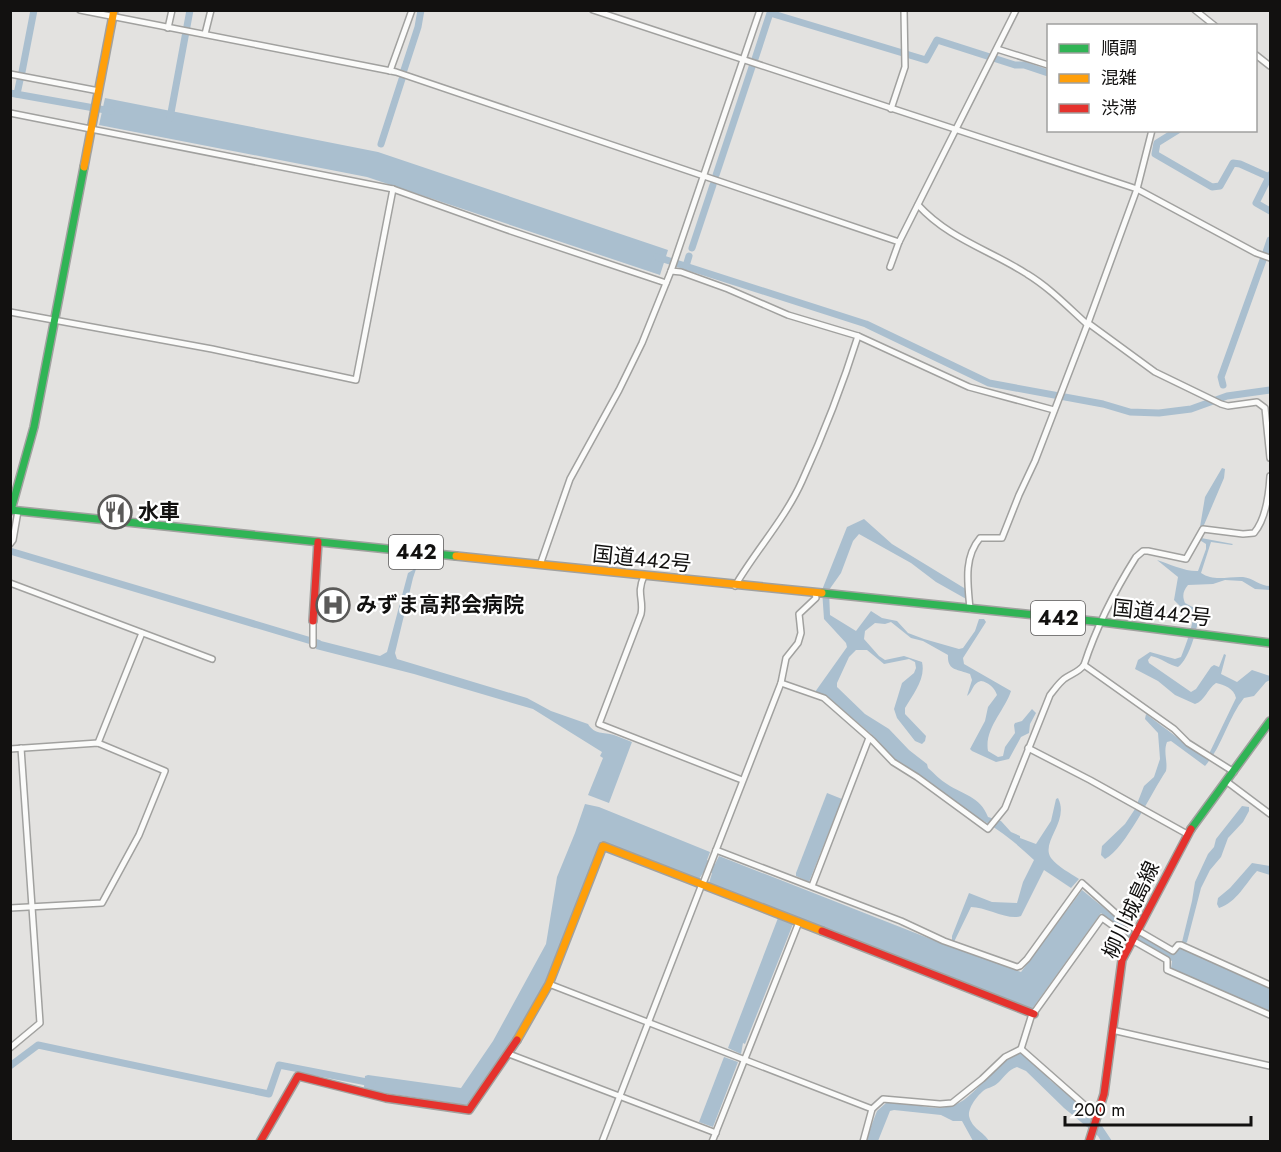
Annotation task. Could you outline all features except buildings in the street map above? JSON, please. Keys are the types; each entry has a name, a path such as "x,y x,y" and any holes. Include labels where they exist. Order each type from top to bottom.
{"main road":[{"path":"13,511 34,427 113,14"},
{"name":"国道442号","path":"13,511 1102,622 1270,643"},
{"path":"313,621 318,542"},
{"name":"柳川城島線","path":"1089,1142 1108,1072 1120,967 1137,929 1187,834 1270,721"},
{"path":"260,1142 298,1076 386,1098 470,1110 509,1054 549,984 603,846 703,883 1034,1014"}],"street":[{"path":"80,10 113,14 168,28 390,71 899,242"},
{"path":"168,28 172,10"},
{"path":"205,34 211,10"},
{"path":"390,71 412,10"},
{"path":"593,10 1137,189 1256,253 1270,258"},
{"path":"540,565 570,479 607,414 643,339 666,283 760,10"},
{"path":"891,109 905,61 904,10"},
{"path":"890,267 899,242 1016,10"},
{"path":"1195,10 1207,23"},
{"path":"995,51 1047,65"},
{"path":"1257,56 1270,66"},
{"path":"10,74 98,94"},
{"path":"10,113 93,126 393,189 666,283"},
{"path":"970,609 968,580 970,554 980,538 1002,538 1064,389 1088,324 1137,189 1151,132"},
{"path":"10,312 212,349 356,380 393,189"},
{"path":"918,205 932,220 950,233 1027,273 1049,289 1088,324 1155,372 1221,404 1228,406 1257,402 1265,408 1270,459"},
{"path":"671,270 788,315 858,336 969,387 1054,410"},
{"path":"735,586 802,482 827,427 858,336"},
{"path":"781,683 824,698 893,762 988,829 1005,808 1050,695 1058,685 1080,670 1084,664 1106,607 1140,553 1148,551 1186,559 1203,529 1243,534 1254,533 1269,495 1270,476"},
{"path":"10,544 13,540 13,511"},
{"path":"644,576 639,588 641,614 599,724 742,780"},
{"path":"10,583 212,659"},
{"path":"602,1142 781,683 786,658 798,643 801,633 799,614 816,598 818,593"},
{"path":"312,645 313,621"},
{"path":"98,743 142,633"},
{"path":"1084,664 1174,729 1188,743 1234,772"},
{"path":"812,886 869,738"},
{"path":"10,749 98,743 165,771 139,835 102,903 10,908"},
{"path":"10,1048 40,1023 21,748"},
{"path":"1028,748 1187,834"},
{"path":"1226,781 1270,814"},
{"path":"715,852 812,886 901,921 944,941 1017,967 1027,959 1082,883 1130,926 1173,951 1181,945 1270,985"},
{"path":"863,1142 872,1109 883,1099 952,1103 1005,1057 1022,1049 1034,1014 1102,918 1132,940 1167,960 1167,970 1270,1016"},
{"path":"712,1142 799,922"},
{"path":"549,984 872,1109"},
{"path":"1112,1030 1270,1066"},
{"path":"1022,1049 1097,1118"},
{"path":"509,1054 716,1133"}],"water":[{"path":"105,98 378,152 668,250 660,275 367,177 99,125"},
{"path":"1222,468 1225,469 1224,478 1201,532 1201,538 1233,544 1211,542 1201,573 1216,578 1247,578 1270,586 1270,590 1255,589 1242,581 1225,580 1213,584 1188,585 1184,594 1185,603 1200,611 1186,657 1178,667 1151,656 1148,660 1149,663 1191,692 1196,689 1211,667 1214,665 1219,667 1224,654 1226,655 1221,674 1237,682 1252,670 1270,676 1270,680 1254,696 1244,698 1205,766 1171,741 1167,742 1166,771 1130,832 1105,859 1101,855 1102,846 1125,824 1135,809 1144,786 1154,777 1160,759 1158,733 1145,719 1146,714 1207,758 1236,698 1231,689 1216,683 1195,704 1175,695 1158,681 1135,669 1138,660 1150,652 1175,659 1181,657 1194,613 1174,600 1178,577 1157,560 1183,569 1198,571 1206,549 1206,544 1198,539 1205,497"},
{"path":"864,519 892,544 969,591 968,600 936,582 911,563 859,534 853,541 841,573 829,590 830,615 856,631 871,611 882,618 897,621 908,633 959,649 963,648 975,631 979,619 984,619 986,622 963,658 964,664 1011,691 992,727 988,751 998,757 1003,756 1005,747 1015,733 1015,723 1022,721 1032,709 1036,713 1030,724 1029,733 1021,737 1009,759 996,762 972,751 970,749 985,721 988,707 997,695 995,690 989,684 981,681 967,696 972,680 970,674 954,669 949,664 948,655 923,641 911,638 891,622 875,623 865,631 864,639 885,660 904,656 922,662 922,674 905,708 905,714 926,736 925,741 922,744 915,741 897,718 894,709 902,683 914,673 915,662 909,659 884,664 867,650 856,650 849,657 837,687 865,714 889,729 942,781 976,800 988,817 1001,821 1020,838 1036,844 1051,821 1058,798 1061,807 1060,815 1049,845 1049,852 1057,864 1079,879 1071,888 1044,870 1021,916 1010,917 971,907 954,942 952,936 969,893 992,902 1017,903 1023,882 1034,860 1000,831 895,759 871,734 828,697 815,692 847,647 824,619 822,590 847,527"},
{"path":"420,557 395,653 397,659 527,698 551,711 588,724 596,732 614,735 632,742 609,803 588,795 603,758 600,756 602,752 533,709 414,674 316,649 317,640 380,656 387,652 408,573 413,570"},
{"path":"827,793 842,799 809,882 796,876 796,873"},
{"path":"585,804 599,807 710,852 707,860 715,864 719,856 1021,972 1082,890 1131,930 1173,954 1180,948 1270,989 1270,1012 1171,969 1172,961 1126,934 1101,913 1032,1009 709,883 712,873 705,870 699,879 601,841 545,982 506,1050 470,1104 366,1090 365,1076 368,1075 461,1088 493,1041 546,944 557,877"},
{"path":"1242,806 1249,807 1249,811 1243,822 1228,838 1221,857 1210,870 1201,888 1185,944 1182,942 1195,882 1216,839"},
{"path":"1252,863 1270,866 1270,875 1257,871 1231,902 1219,908 1218,898"},
{"path":"778,918 793,924 745,1044 743,1043 741,1054 728,1048"},
{"path":"1021,1053 1033,1061 1050,1080 1092,1115 1091,1117 1102,1126 1112,1141 1101,1141 1026,1071 1017,1067 983,1091 970,1109 969,1116 975,1127 989,1141 973,1141 962,1121 953,1121 941,1115 894,1110 890,1111 878,1141 865,1142 877,1111 886,1103 935,1108 951,1106 969,1096 1002,1064"},
{"path":"724,1057 738,1062 713,1127 699,1122"}],"waterway":[{"path":"22,72 34,10"},
{"path":"170,118 190,10"},
{"path":"404,70 421,10"},
{"path":"755,59 770,13 926,60 937,40 1047,73"},
{"path":"716,175 752,67"},
{"path":"381,144 402,79"},
{"path":"17,94 20,80"},
{"path":"10,93 111,111"},
{"path":"1175,132 1157,143 1155,154 1212,187 1220,186 1233,163 1269,177"},
{"path":"1270,175 1256,203 1270,211"},
{"path":"692,248 713,185"},
{"path":"1266,252 1270,240"},
{"path":"686,266 689,256"},
{"path":"657,257 866,324 989,383 1103,404 1130,412 1159,413 1191,409 1227,396 1270,390"},
{"path":"1223,385 1221,377 1263,260"},
{"path":"10,551 318,643"},
{"path":"10,1066 38,1045 269,1094 279,1065 372,1083"}],"traffic: fast":[{"path":"11,510 34,427 84,167"},
{"path":"10,510 456,556"},
{"path":"822,593 1102,622 1270,643"},
{"path":"1191,829 1270,721"}],"traffic: slow":[{"path":"84,167 114,10"},
{"path":"456,556 822,593"},
{"path":"517,1040 549,984 603,846 822,931"}],"traffic: jam":[{"path":"313,621 318,542"},
{"path":"1089,1142 1104,1094 1122,960 1191,829"},
{"path":"822,931 1034,1014"},
{"path":"260,1142 298,1076 386,1098 469,1110 517,1040"}],"place":[{"name":"水車","path":"115,512"},
{"name":"みずま高邦会病院","path":"333,605"}]}
